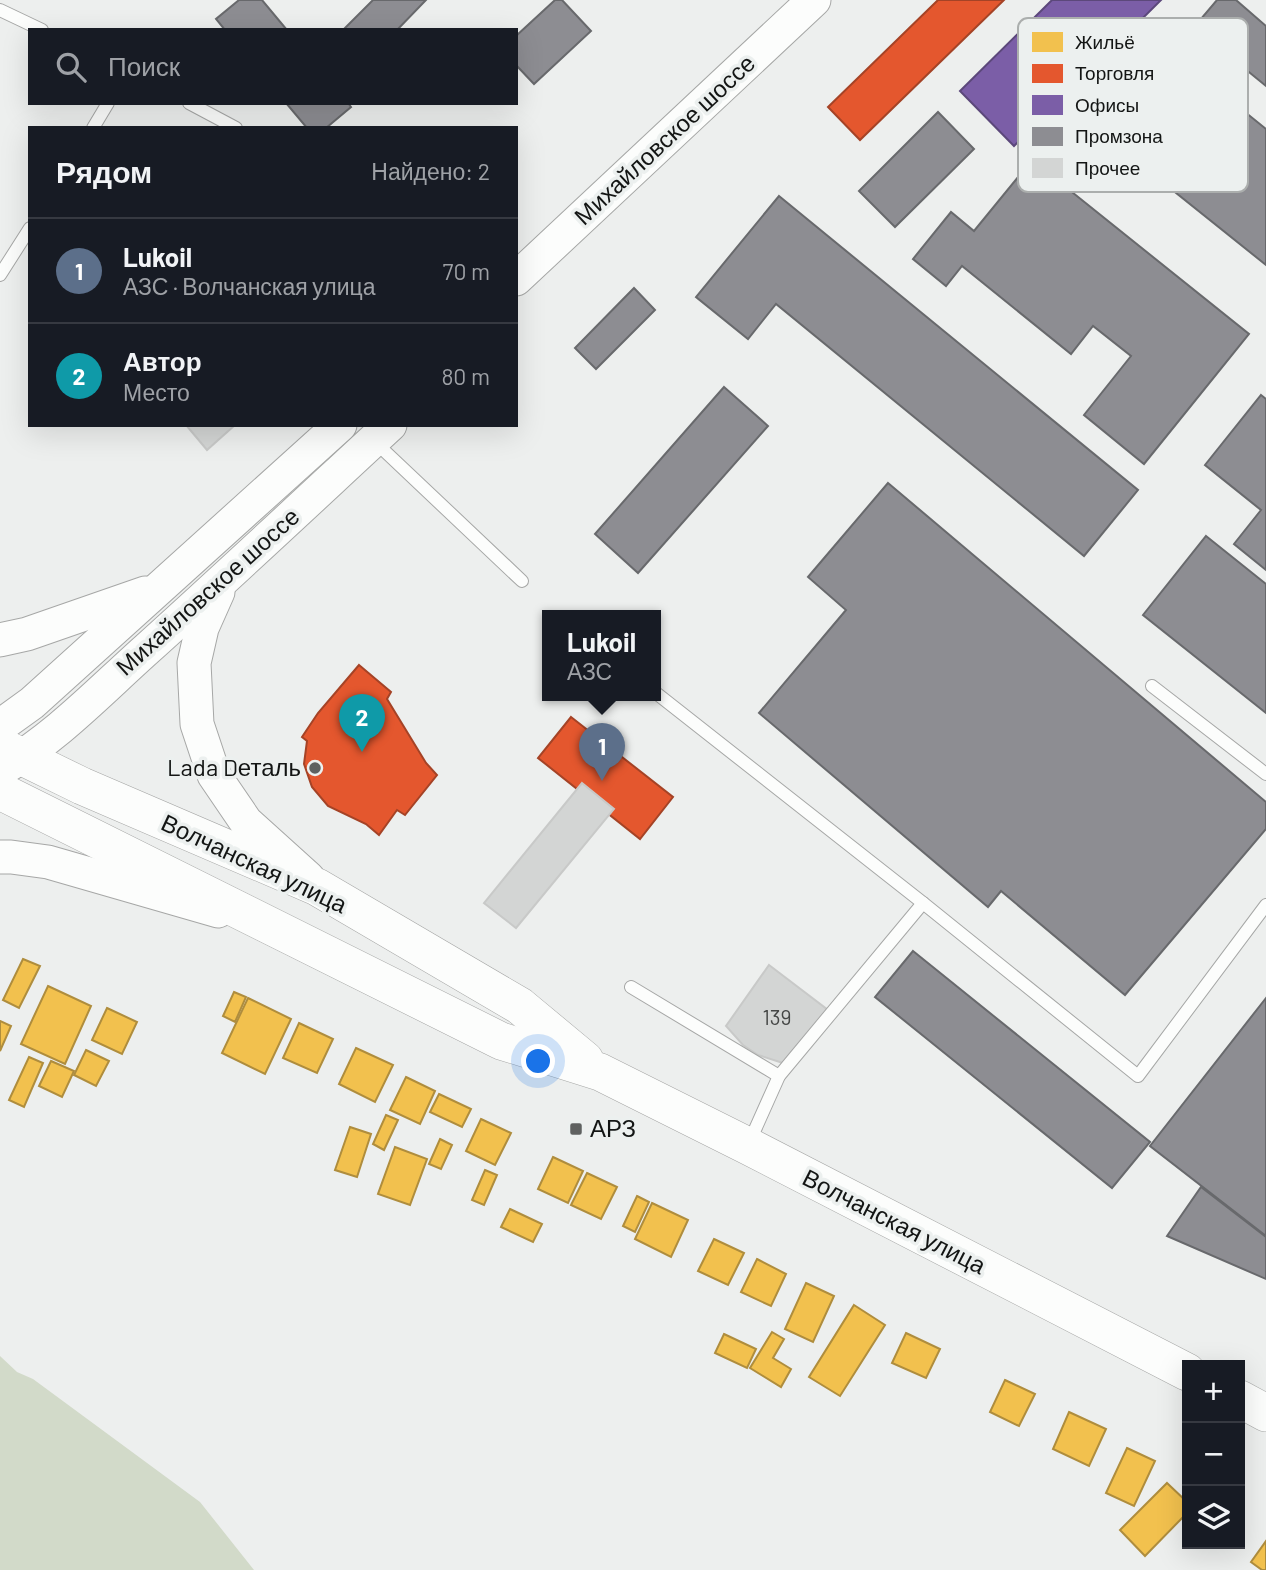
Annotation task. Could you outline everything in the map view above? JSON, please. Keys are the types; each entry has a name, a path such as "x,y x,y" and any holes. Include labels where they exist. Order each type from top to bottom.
{"main road":[{"name":"Михайловское шоссе","path":"518,277 814,0"},
{"name":"Михайловское шоссе","path":"0,726 32,703 339,427"},
{"name":"Михайловское шоссе","path":"8,757 64,724 382,433"},
{"path":"223,580 202,628 194,663 197,724 214,775 246,822 317,887"},
{"path":"0,640 27,634 158,588"},
{"name":"Волчанская улица","path":"8,757 317,887 520,1006 600,1072"},
{"name":"Волчанская улица","path":"0,791 501,1041 600,1072 1182,1369"},
{"path":"0,857 48,862 274,927"},
{"path":"1245,1402 1266,1413"}],"lane":[{"path":"0,10 38,28"},
{"path":"94,126 107,105"},
{"path":"193,105 232,126"},
{"path":"0,275 28,231"},
{"path":"382,433 522,581"},
{"path":"1152,685 1266,774"},
{"path":"661,697 1138,1076 1266,905"},
{"path":"748,1146 779,1076 923,903"},
{"path":"631,987 779,1076"}],"green space":[{"path":"0,1356 17,1372 33,1379 200,1502 254,1570 0,1570"}],"building: Жильё":[{"path":"23,959 40,966 19,1008 3,1000"},
{"path":"48,986 91,1006 65,1064 21,1044"},
{"path":"234,992 246,997 235,1022 223,1016"},
{"path":"248,998 291,1019 265,1074 222,1053"},
{"path":"107,1008 137,1022 122,1054 92,1040"},
{"path":"0,1021 11,1026 0,1051"},
{"path":"299,1023 333,1039 317,1073 283,1058"},
{"path":"356,1048 393,1065 375,1102 339,1084"},
{"path":"86,1050 109,1061 96,1086 74,1075"},
{"path":"29,1057 43,1063 24,1107 9,1100"},
{"path":"51,1061 74,1071 62,1097 39,1086"},
{"path":"406,1077 435,1091 420,1124 390,1110"},
{"path":"439,1094 471,1109 462,1127 430,1112"},
{"path":"386,1115 398,1120 384,1150 373,1144"},
{"path":"481,1119 511,1133 495,1165 466,1151"},
{"path":"350,1127 371,1134 357,1177 335,1170"},
{"path":"440,1139 452,1145 441,1169 429,1164"},
{"path":"395,1147 427,1159 410,1205 378,1194"},
{"path":"553,1157 583,1171 568,1203 538,1189"},
{"path":"485,1170 497,1175 484,1205 472,1200"},
{"path":"587,1173 617,1187 601,1219 571,1205"},
{"path":"637,1196 649,1202 635,1232 623,1226"},
{"path":"652,1203 688,1220 671,1257 635,1239"},
{"path":"510,1209 542,1224 533,1242 501,1227"},
{"path":"714,1239 744,1253 728,1285 698,1271"},
{"path":"757,1259 786,1274 771,1306 741,1292"},
{"path":"806,1283 834,1296 813,1342 785,1329"},
{"path":"854,1305 885,1325 840,1396 809,1377"},
{"path":"772,1332 784,1339 773,1358 791,1369 781,1387 750,1368"},
{"path":"906,1333 940,1349 926,1378 892,1363"},
{"path":"724,1334 756,1349 747,1368 715,1353"},
{"path":"1005,1380 1035,1394 1019,1426 990,1412"},
{"path":"1069,1412 1106,1429 1089,1466 1053,1449"},
{"path":"1127,1448 1155,1461 1134,1506 1106,1493"},
{"path":"1167,1483 1182,1497 1182,1518 1145,1556 1120,1530"},
{"path":"1266,1541 1266,1570 1262,1570 1251,1562"}],"building: Торговля":[{"path":"938,0 1004,0 860,140 828,107"},
{"path":"359,665 391,692 387,699 426,763 437,775 405,815 397,810 379,835 366,824 328,806 312,787 304,764 307,741 302,737 318,713"},
{"path":"571,717 673,797 640,839 538,758"}],"building: Офисы":[{"path":"1052,0 1161,0 1143,18 1034,18"},
{"path":"1018,34 1018,142 1014,146 960,91"}],"building: Промзона":[{"path":"239,0 262,0 285,28 223,28 216,19"},
{"path":"373,0 426,0 399,28 345,28"},
{"path":"555,0 562,0 591,31 534,84 518,67 518,34"},
{"path":"1217,0 1236,0 1266,26 1266,86 1248,71 1248,18 1202,18"},
{"path":"288,105 351,107 328,126 305,126"},
{"path":"938,112 974,149 895,227 859,191"},
{"path":"1248,114 1266,129 1266,265 1175,192 1248,192"},
{"path":"1018,177 1018,192 1072,192 1249,334 1144,464 1084,415 1131,356 1093,326 1071,354 962,266 946,286 913,259 951,212 974,231"},
{"path":"779,196 1138,490 1084,556 776,304 748,339 696,297"},
{"path":"634,288 655,310 596,369 575,348"},
{"path":"724,387 768,426 638,573 595,534"},
{"path":"1261,395 1266,399 1266,570 1234,544 1261,510 1205,465"},
{"path":"888,483 1266,802 1266,829 1125,995 1001,891 988,907 759,713 846,610 808,577"},
{"path":"1206,536 1266,584 1266,713 1143,615"},
{"path":"913,951 1150,1142 1112,1188 875,997"},
{"path":"1266,998 1266,1236 1150,1146"},
{"path":"1201,1187 1266,1237 1266,1279 1167,1236"}],"building: Прочее":[{"path":"188,427 233,427 207,450"},
{"path":"582,783 614,809 516,928 484,903"},
{"path":"769,965 828,1010 783,1063 758,1055 743,1045 726,1026"}],"place":[{"name":"Автор","path":"362,752"},
{"name":"Lada Dеталь","path":"315,768"},
{"name":"Lukoil","path":"602,781"},
{"name":"АРЗ","path":"576,1129"}]}
